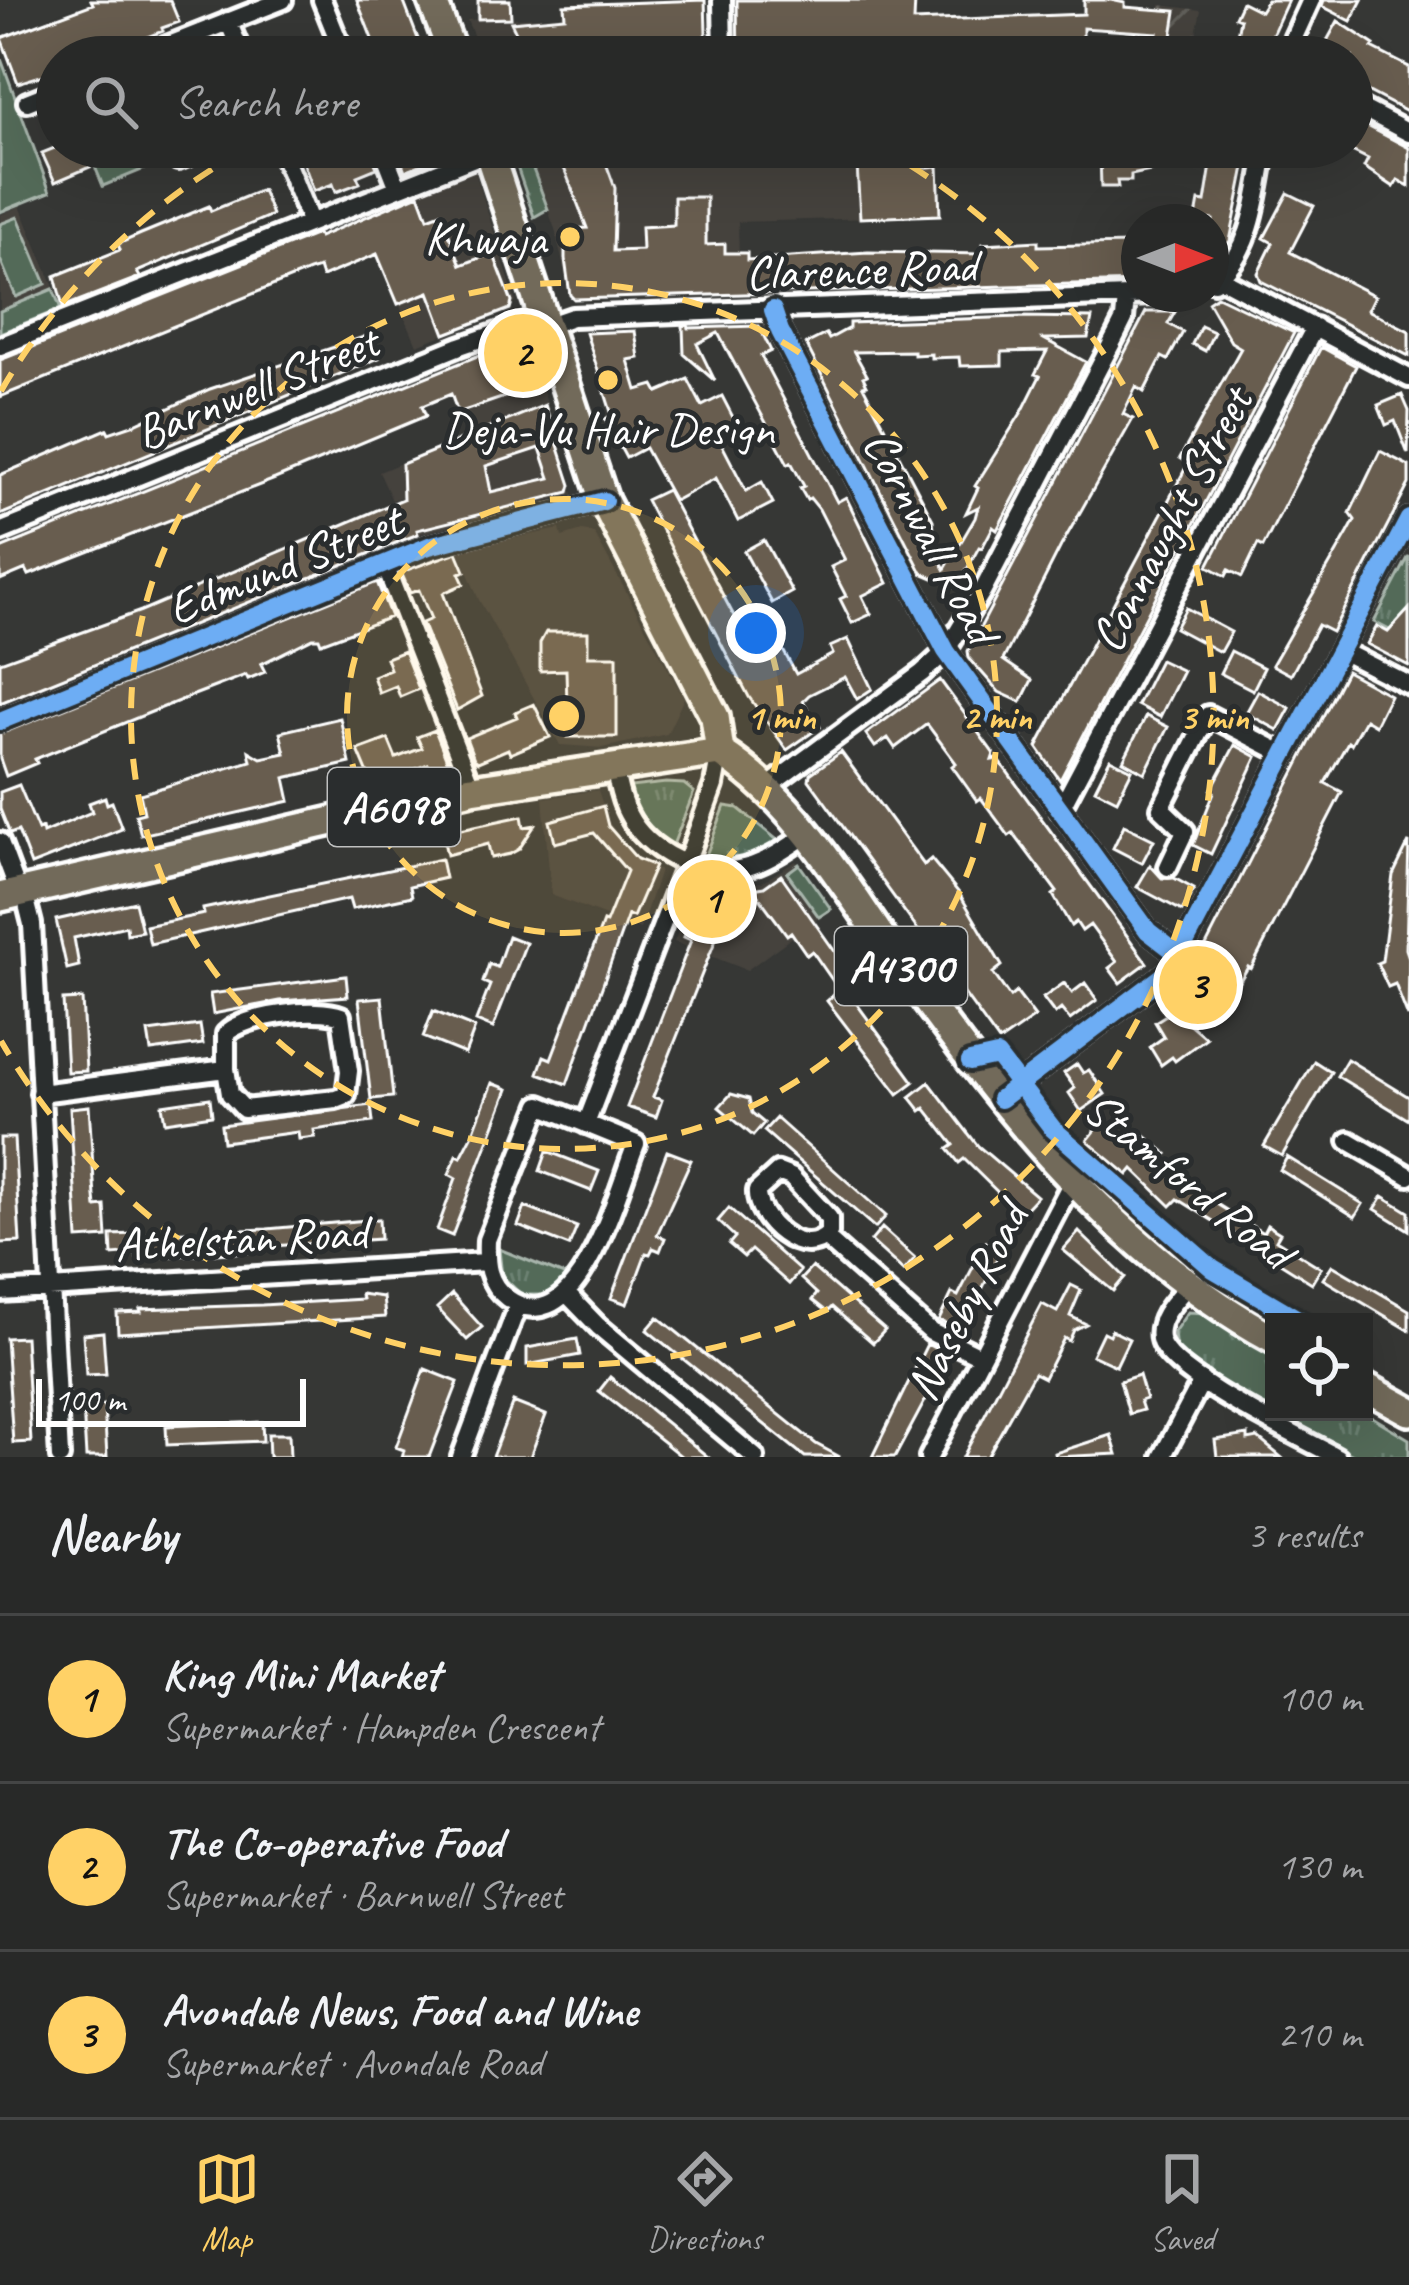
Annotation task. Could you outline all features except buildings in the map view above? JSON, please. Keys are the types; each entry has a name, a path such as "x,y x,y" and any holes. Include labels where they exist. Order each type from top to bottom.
{"main road":[{"path":"432,0 446,36"},
{"path":"494,168 604,501 715,717 720,752"},
{"name":"A6098","path":"14,894 472,789 720,752"},
{"name":"Stamford Road","path":"720,752 766,788 807,834 1000,1099 1072,1182 1190,1283 1265,1333"},
{"path":"1373,1391 1409,1411"}],"street":[{"path":"191,36 283,0"},
{"path":"322,0 337,36"},
{"path":"722,0 723,36"},
{"path":"1294,36 1310,0"},
{"path":"228,21 234,36"},
{"path":"27,102 36,98"},
{"path":"1373,114 1409,133"},
{"path":"289,168 310,221"},
{"path":"390,168 398,188"},
{"path":"0,346 444,168"},
{"path":"1229,266 1251,223 1262,168"},
{"path":"1229,287 1409,378"},
{"name":"Clarence Road","path":"544,321 1121,298"},
{"name":"Cornwall Road","path":"773,310 780,332 946,651 1148,931 1179,955"},
{"path":"766,788 946,651 1125,312"},
{"name":"Barnwell Street","path":"0,532 460,346 544,321"},
{"name":"Connaught Street","path":"1060,810 1315,327"},
{"name":"Edmund Street","path":"0,721 384,563 475,532 604,501"},
{"path":"1000,1099 1162,980 1409,519"},
{"path":"384,563 472,789"},
{"path":"1340,650 1409,685"},
{"path":"1168,867 1185,831 1161,808 1208,715 1284,754"},
{"path":"586,1124 686,863 714,785 720,752"},
{"path":"614,768 623,804 635,826 659,850 710,872 738,870 778,854 807,834"},
{"path":"0,842 14,894 32,924 60,1457"},
{"path":"317,1012 341,1016 349,1070 346,1095 244,1109 230,1094 226,1069 226,1034 236,1023 317,1012"},
{"path":"40,1094 226,1069"},
{"path":"539,1105 636,1144 588,1264 567,1294 554,1304 518,1305 499,1292 486,1262 488,1240 539,1105"},
{"path":"1349,1141 1409,1177"},
{"path":"778,1172 791,1178 825,1210 830,1226 826,1238 811,1246 796,1242 761,1211 757,1191 770,1176 778,1172"},
{"name":"Naseby Road","path":"929,1457 1072,1182"},
{"path":"826,1238 931,1332 980,1356"},
{"name":"Athelstan Road","path":"0,1292 486,1262"},
{"path":"1190,1283 1164,1316 1159,1336 1172,1360 1337,1457"},
{"path":"567,1294 598,1326 755,1457"},
{"path":"461,1457 518,1305"},
{"path":"1162,1457 1202,1381"}],"shaded area":[{"path":"706,0 708,34 473,36 467,20 562,16 562,3"},
{"path":"1160,5 1201,10 1195,36 1156,36"},
{"path":"533,168 939,168 940,216 738,222 740,294 570,295 555,229"},
{"path":"475,171 516,302 510,309 417,345 361,215"},
{"path":"20,206 63,309 0,334 0,215"},
{"path":"527,335 573,494 419,534 405,496 392,500 379,472 467,436 441,370"},
{"path":"560,529 562,537 594,533 684,698 667,734 602,748 560,745 479,600 458,549"},
{"path":"598,790 608,821 634,857 660,871 640,929 551,895 543,798"},
{"path":"796,861 831,909 747,970 674,942 696,883 762,882"}],"green space":[{"path":"0,56 36,154 36,168 41,168 50,192 0,212"},
{"path":"96,168 147,168 103,186"},
{"path":"517,168 533,168 548,209 534,217"},
{"path":"18,217 46,284 16,297 0,259 0,224"},
{"path":"53,289 61,309 0,333 0,311"},
{"path":"1409,556 1409,640 1374,622"},
{"path":"684,784 694,792 673,845 643,823 630,787"},
{"path":"725,806 738,808 781,843 742,862 703,863"},
{"path":"799,864 831,909 819,917 787,873"},
{"path":"499,1249 569,1277 546,1295 522,1295 502,1276"},
{"path":"1188,1312 1206,1313 1265,1349 1265,1409 1176,1352 1174,1332"},
{"path":"1373,1417 1409,1439 1409,1457 1357,1457 1288,1421"}],"cycle path":[{"path":"773,310 946,651 1148,931 1179,955"},
{"path":"0,721 429,546 604,501"},
{"path":"1000,1099 1171,970 1409,519"},
{"path":"970,1062 997,1056 1053,1129 1213,1269 1288,1313"}],"place":[{"name":"Khwaja","path":"570,237"},
{"name":"The Co-operative Food","path":"523,353"},
{"name":"Deja-Vu Hair Design","path":"608,380"},
{"name":"King Mini Market","path":"712,899"},
{"name":"Avondale News, Food and Wine","path":"1198,985"}]}
